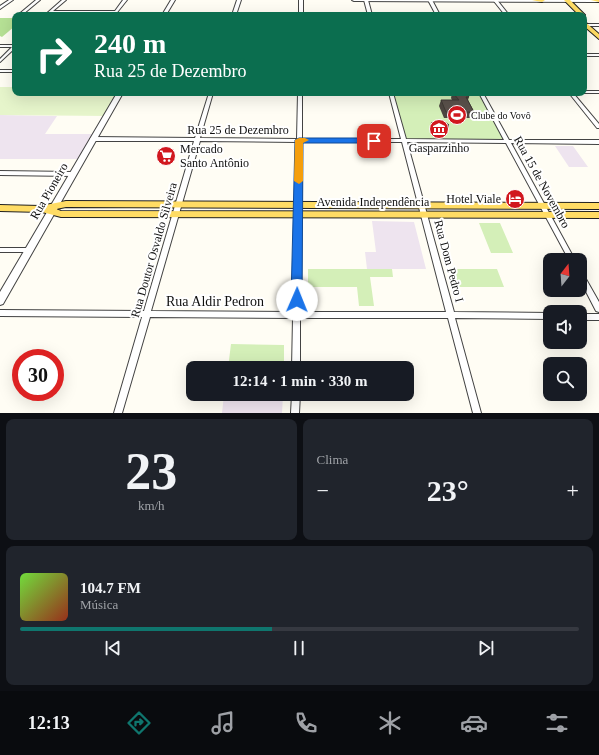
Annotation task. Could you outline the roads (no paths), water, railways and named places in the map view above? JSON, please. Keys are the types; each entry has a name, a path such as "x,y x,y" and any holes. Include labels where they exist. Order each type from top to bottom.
{"main road":[{"path":"535,0 542,0"},
{"path":"561,0 572,12"},
{"path":"567,0 579,12"},
{"path":"594,0 599,0"},
{"path":"587,19 596,25 599,30"},
{"path":"587,26 599,37"},
{"name":"Avenida Independência","path":"0,208 53,209 61,214 177,209 545,210 599,206"},
{"name":"Avenida Independência","path":"545,210 599,215"}],"street":[{"path":"0,8 11,0"},
{"path":"24,12 38,0"},
{"path":"51,12 64,0"},
{"path":"116,12 125,0"},
{"path":"166,12 173,0"},
{"path":"235,12 239,0"},
{"path":"301,0 301,12"},
{"path":"354,0 599,0"},
{"path":"366,0 369,12"},
{"path":"430,0 436,12"},
{"path":"495,0 505,12"},
{"path":"0,46 12,46"},
{"path":"0,61 12,49"},
{"path":"587,54 599,55"},
{"path":"0,71 12,71"},
{"path":"587,92 599,92"},
{"name":"Rua Pioneiro","path":"0,301 118,96"},
{"name":"Rua Doutor Osvaldo Silveira","path":"118,413 211,96"},
{"path":"296,361 300,96"},
{"name":"Rua Dom Pedro I","path":"392,96 477,413"},
{"name":"Rua 15 de Novembro","path":"483,96 568,253"},
{"path":"574,96 599,126"},
{"name":"Rua 25 de Dezembro","path":"93,139 599,142"},
{"path":"0,173 73,174"},
{"path":"0,250 29,250"},
{"path":"587,287 599,309"},
{"name":"Rua Aldir Pedron","path":"0,313 543,316"},
{"path":"587,317 599,317"},
{"path":"295,413 296,401"}],"place":[{"name":"Clube do Vovô","path":"457,115"},
{"name":"Gasparzinho","path":"439,129"},
{"name":"Mercado Santo Antônio","path":"166,156"},
{"name":"Hotel Viale","path":"515,199"}]}
